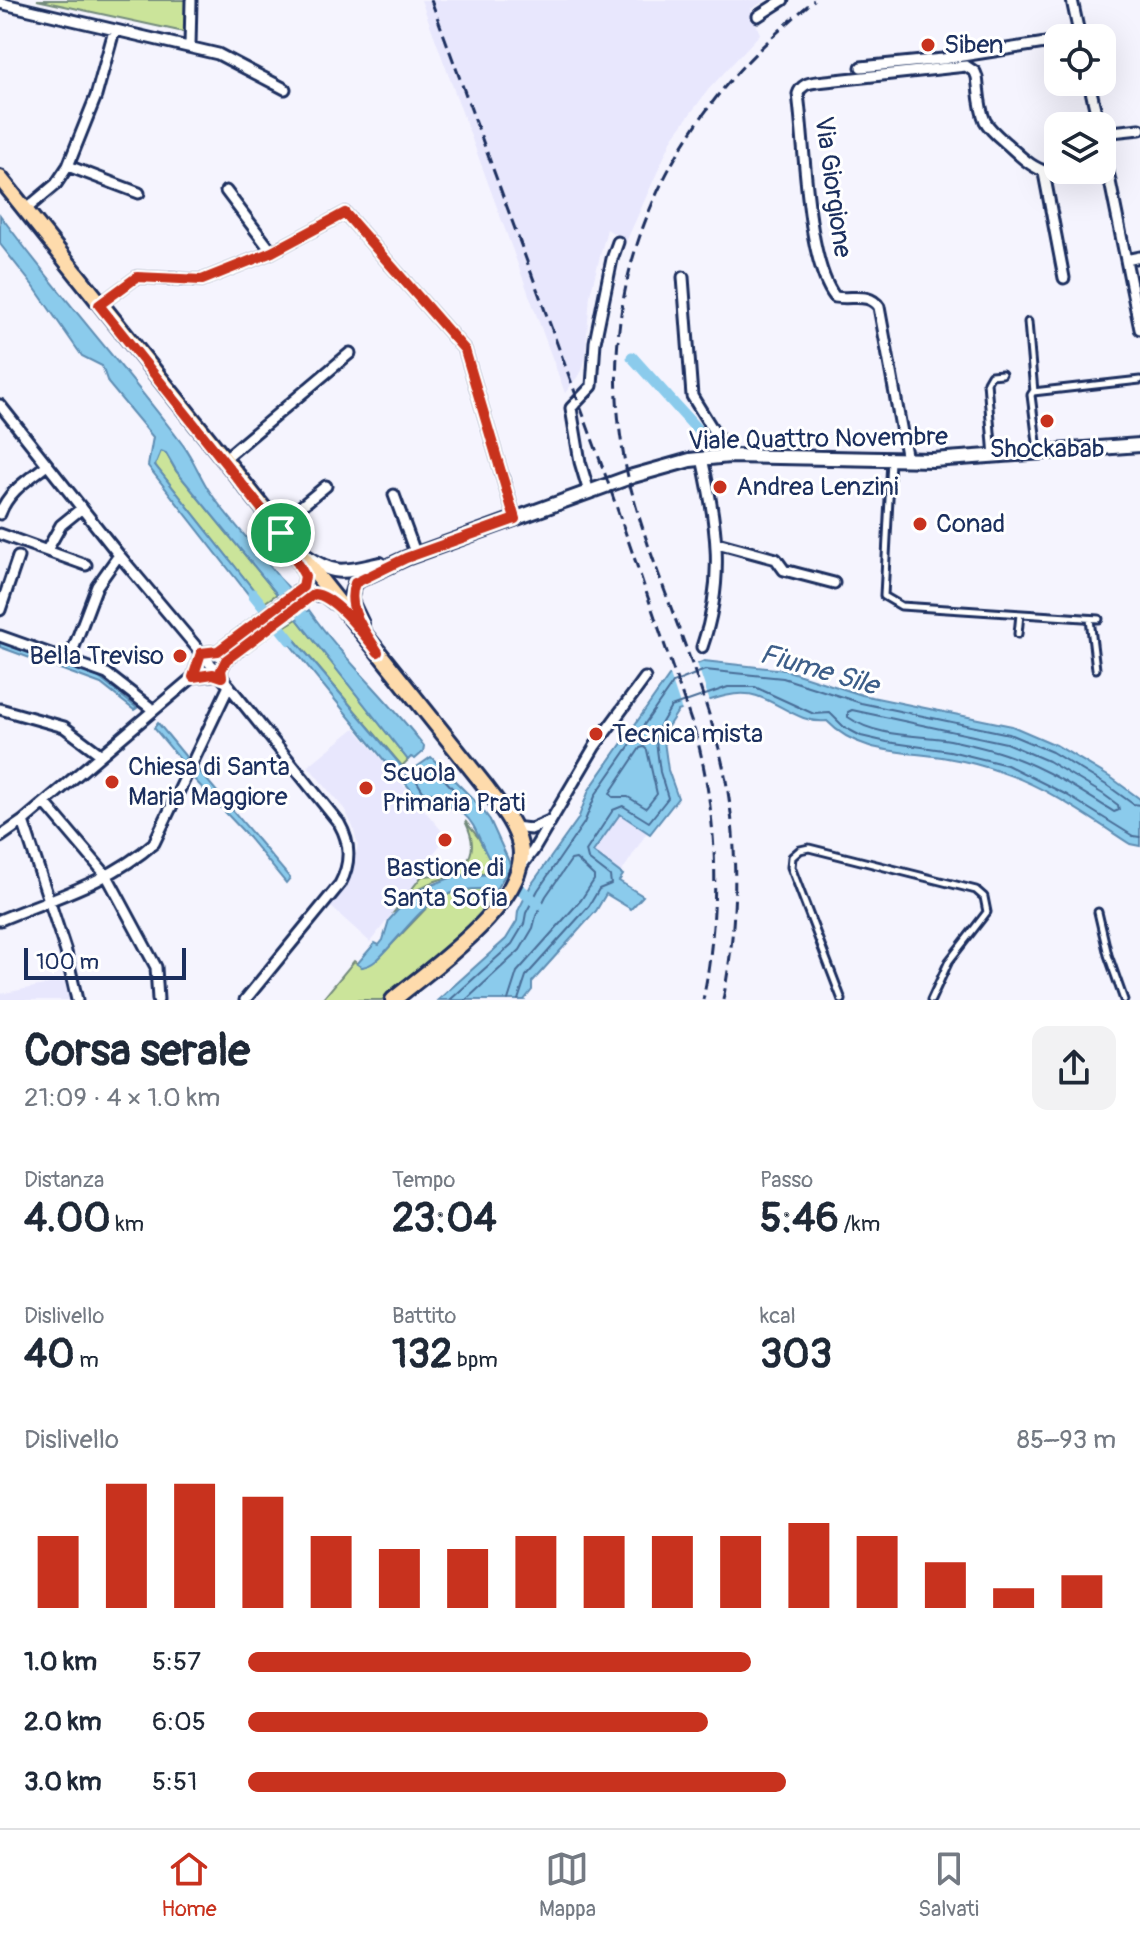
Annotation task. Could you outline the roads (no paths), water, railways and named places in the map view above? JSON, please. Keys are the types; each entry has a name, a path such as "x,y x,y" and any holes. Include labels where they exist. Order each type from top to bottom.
{"main road":[{"path":"2,182 486,787 513,827 521,848 519,869 503,900 483,924 393,1000"},
{"name":"Viale Quattro Novembre","path":"378,652 351,606 351,593 355,583 361,579 411,556 656,467 729,456 891,460 993,458 1140,445"},
{"name":"Viale Quattro Novembre","path":"282,534 331,572 350,571 411,556"}],"street":[{"path":"190,46 191,0"},
{"path":"758,16 783,0"},
{"path":"1072,0 1077,24"},
{"path":"0,3 190,46 229,58 285,89"},
{"path":"25,210 56,184 68,166 96,96 114,31"},
{"path":"861,67 943,59 1044,43"},
{"name":"Via Giorgione","path":"907,460 877,302 867,297 835,297 824,278 811,218 799,90 804,85 817,82 966,66 977,77 982,113 989,127 1030,165 1044,173"},
{"path":"1116,132 1140,129"},
{"path":"68,166 139,193"},
{"path":"1046,184 1064,278"},
{"path":"1108,184 1140,329"},
{"path":"226,191 272,252"},
{"path":"99,305 137,277 202,280 272,252 345,213 465,350 515,519"},
{"path":"589,492 580,462 571,408 592,386 595,342 618,242"},
{"path":"1126,260 1140,257"},
{"path":"683,277 692,396 729,456"},
{"path":"223,460 350,353"},
{"path":"0,405 339,823 347,840 346,871 340,884 245,1000"},
{"path":"702,458 717,543 717,579 711,621 702,647"},
{"path":"0,514 14,490 47,465"},
{"path":"201,653 218,651 303,587 305,576 282,534 326,486"},
{"path":"394,495 411,556"},
{"path":"47,550 61,525 82,508"},
{"path":"0,534 86,565"},
{"path":"717,543 776,559 782,563 784,570 834,583"},
{"path":"69,660 97,586 119,555"},
{"path":"0,610 18,557"},
{"path":"0,920 107,876 135,860 154,843 224,679 221,670 226,660 310,596 321,594 356,626"},
{"path":"0,636 107,674 152,709"},
{"path":"0,837 45,803 193,677 201,653"},
{"path":"193,677 224,679"},
{"path":"519,869 533,851 595,746 645,678"},
{"path":"0,709 64,727 100,754"},
{"path":"45,803 107,876 156,967 158,1000"},
{"path":"23,821 74,981 77,1000"},
{"path":"513,827 531,829 549,821"}],"lane":[{"path":"1028,322 1034,392 1031,395 1039,454"},
{"path":"993,458 987,382 991,375 1002,374"},
{"path":"1034,392 1140,380"},
{"path":"891,460 884,596 901,606 1099,619"},
{"path":"1018,634 1020,614"},
{"path":"1090,619 1096,669"},
{"path":"842,1000 791,867 792,857 800,850 809,848 976,890 984,897 987,912 949,961 931,1000"},
{"path":"1098,912 1108,955 1124,1000"}],"water":[{"path":"0,215 161,416 187,451 218,503 288,587 277,594 177,472 166,453 161,451 155,465 264,603 259,608 148,466 153,437 108,383 102,366 82,356 0,244"},
{"path":"309,610 424,746 423,752 415,759 411,757 408,760 297,619"},
{"path":"284,627 404,769 399,772 388,765 279,631"},
{"path":"0,640 98,677 137,708 134,710 101,684 0,647"},
{"path":"704,661 785,670 862,695 1012,726 1056,745 1140,799 1140,846 1130,844 1084,814 1018,778 954,759 868,745 839,732 827,721 800,717 766,699 748,694 728,695 678,711 663,734 668,770 678,798 650,834 620,814 593,852 623,875 619,881 643,896 631,909 606,894 596,911 532,982 532,990 524,1000 438,1000 506,939 517,921 518,911 531,885 578,819 589,790 669,676"},
{"path":"158,723 186,757 183,763 154,728"},
{"path":"431,757 490,820 511,866 496,889 460,891 435,901 378,959 362,967 357,964 375,943 379,945 383,940 389,920 414,892 455,876 498,874 465,815 441,804 421,802 401,778"},
{"path":"196,767 290,878 286,883 244,832 192,777"}],"waterway":[{"path":"632,357 712,446"},
{"path":"274,580 311,625"},
{"path":"253,594 290,640"},
{"path":"512,877 515,885 538,904"}],"railway":[{"path":"431,0 605,474 697,738 710,803 715,869 712,935 703,1000"},
{"path":"723,1000 734,899 735,865 729,797 714,731 630,485 620,434 617,383 619,333 626,284 640,236 659,190 683,145 735,75 814,0"}],"place":[{"name":"Siben","path":"928,45"},
{"name":"Shockabab","path":"1047,421"},
{"name":"Andrea Lenzini","path":"720,487"},
{"name":"Conad","path":"920,524"},
{"name":"Bella Treviso","path":"180,656"},
{"name":"Tecnica mista","path":"596,734"},
{"name":"Chiesa di Santa Maria Maggiore","path":"112,782"},
{"name":"Scuola Primaria Prati","path":"366,788"},
{"name":"Bastione di Santa Sofia","path":"445,840"}],"water label":[{"name":"Fiume Sile","path":"819,670"}]}
